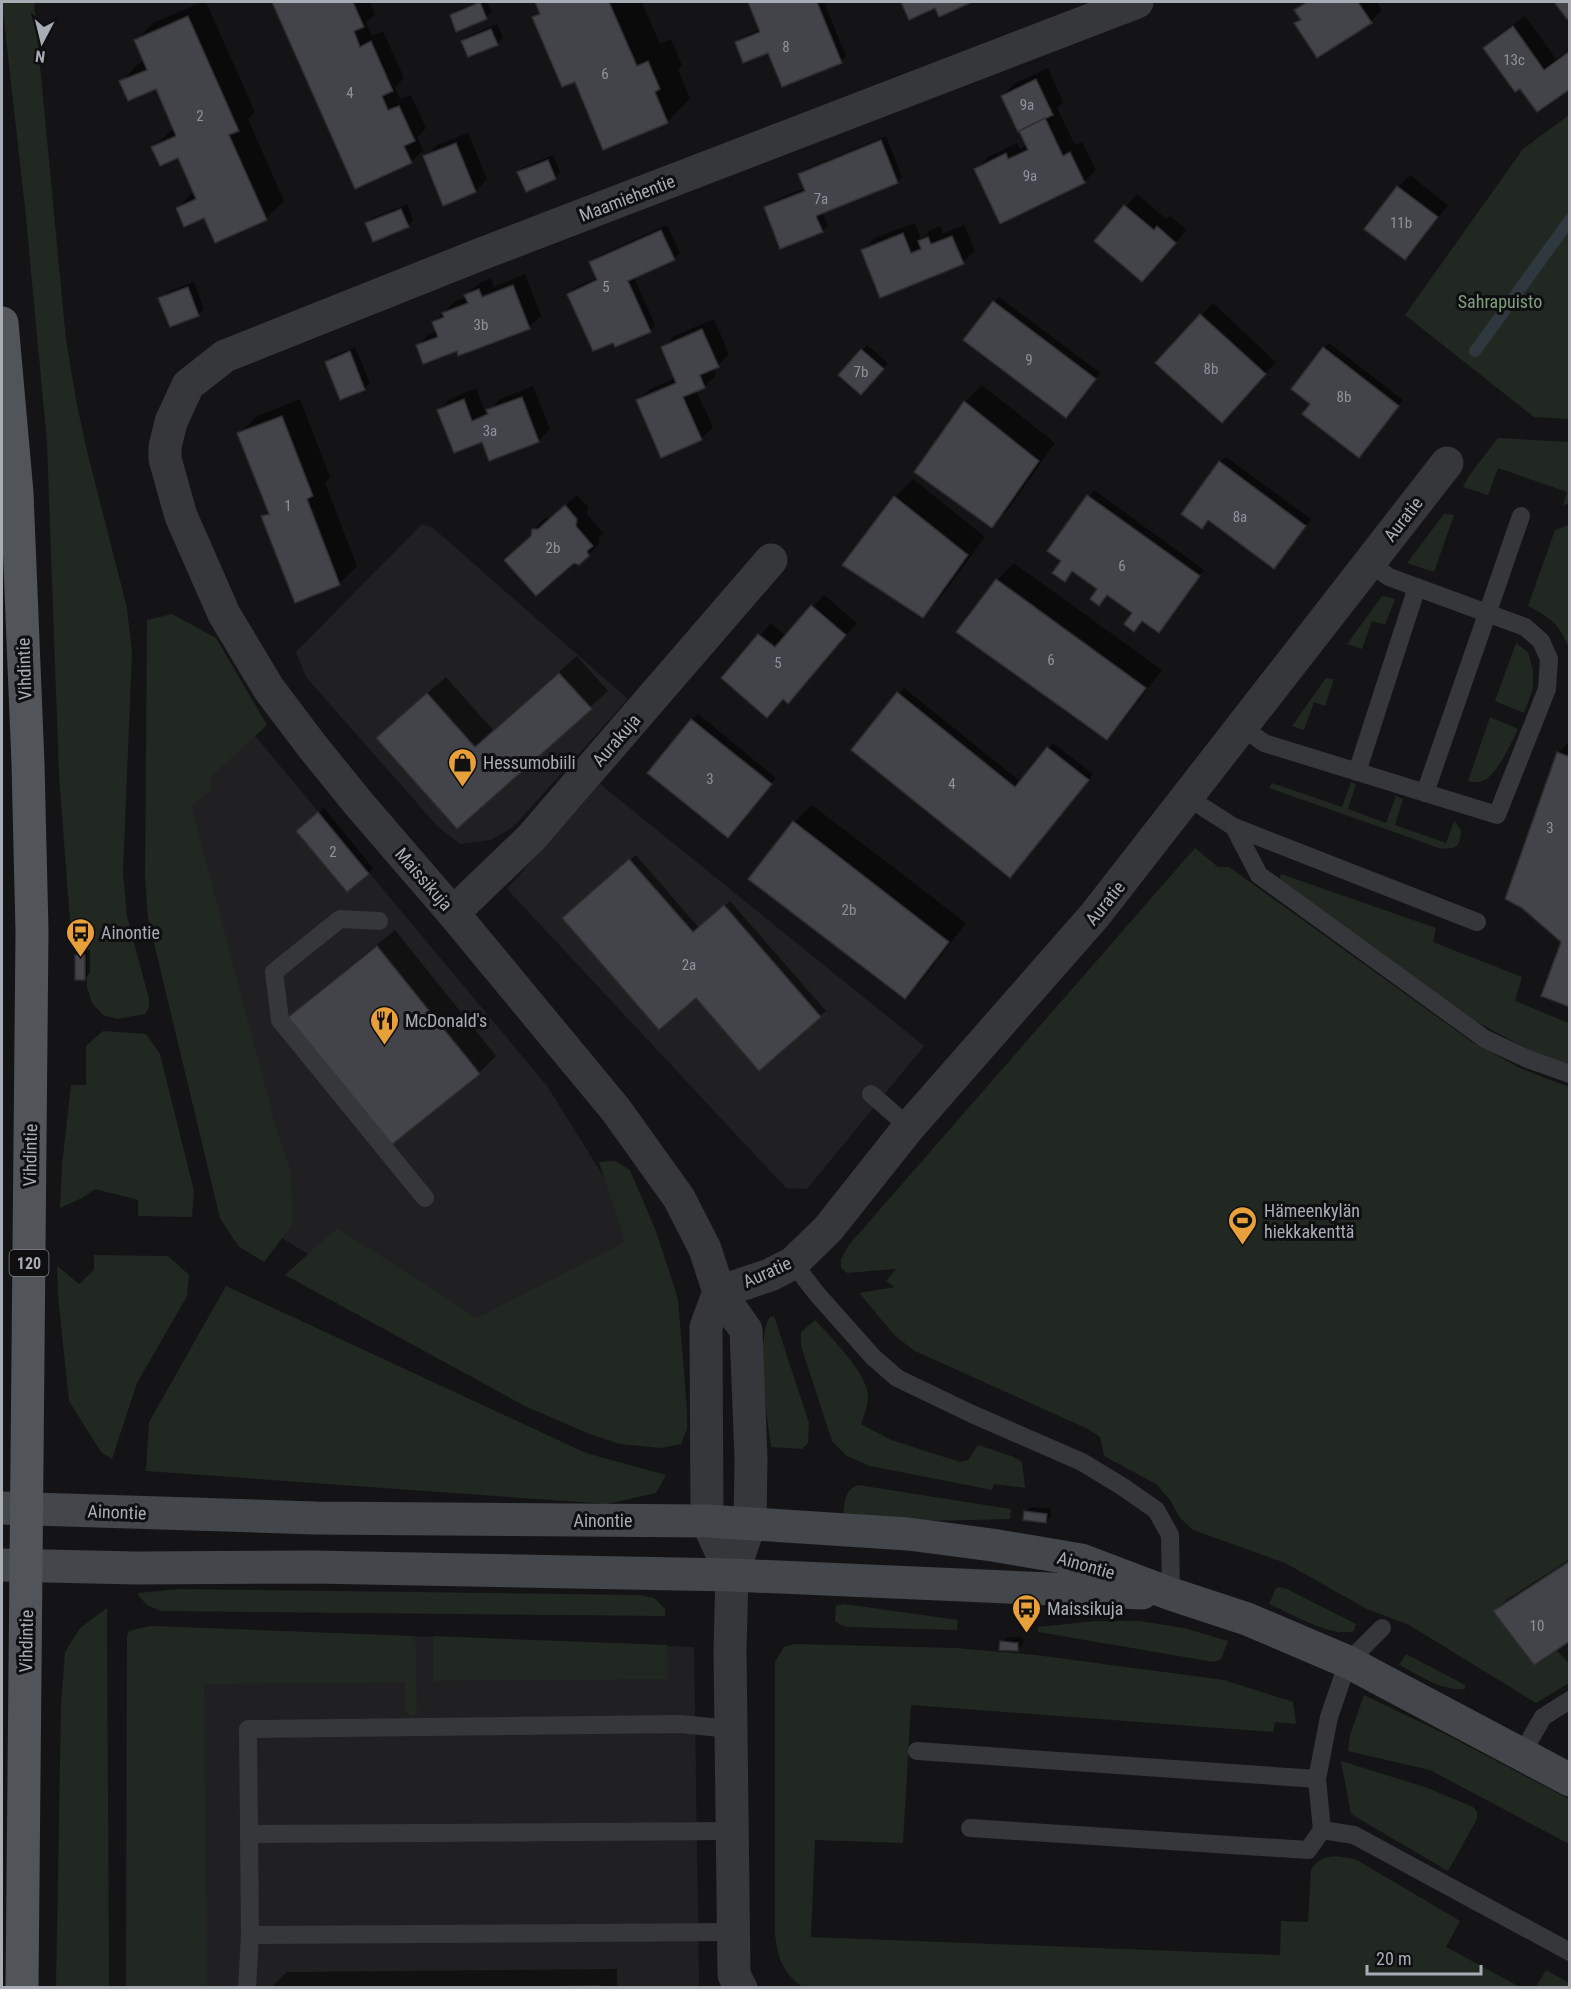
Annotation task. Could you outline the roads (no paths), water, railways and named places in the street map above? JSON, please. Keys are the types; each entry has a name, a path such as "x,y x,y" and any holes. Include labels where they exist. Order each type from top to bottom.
{"main road":[{"name":"Vihdintie","path":"2,323 16,493 28,764 31,895 14,1509 22,1988"}],"street":[{"name":"Maamiehentie","path":"165,447 171,422 188,385 225,356 487,252 1137,2"},
{"name":"Maissikuja","path":"165,447 165,459 181,516 224,614 269,689 345,788 453,913 616,1110 679,1198 705,1249 719,1292 746,1330 751,1458 750,1522 732,1575 730,1649 735,1983"},
{"name":"Auratie","path":"719,1292 770,1275 794,1263 828,1229 909,1127 1095,915 1447,463"},
{"name":"Aurakuja","path":"453,913 531,838 771,560"},
{"name":"Maissikuja","path":"719,1292 706,1328 707,1521 732,1575"},
{"name":"Ainontie","path":"14,1509 315,1518 750,1522 908,1534 1081,1560 1171,1594 1247,1619 1348,1662 1569,1780"},
{"name":"Ainontie","path":"14,1565 136,1568 313,1567 732,1575 1171,1594"}],"lane":[{"path":"1425,793 1521,516"},
{"path":"1242,727 1264,742 1497,815 1547,689 1549,659 1541,641 1525,627 1389,577 1370,563"},
{"path":"1357,772 1417,587"},
{"path":"1187,797 1234,827 1477,922"},
{"path":"1234,827 1259,875 1268,882 1485,1039 1528,1059 1569,1074"},
{"path":"379,921 340,919 274,972 280,1020 424,1198"},
{"path":"871,1094 909,1127"},
{"path":"794,1263 817,1294 873,1357 897,1378 1082,1462 1156,1510 1170,1535 1171,1594"},
{"path":"970,1828 1308,1850 1322,1830 1317,1779 1329,1717 1348,1662 1382,1628"},
{"path":"1521,1755 1543,1717 1569,1700"},
{"path":"247,1988 250,1935 248,1729 680,1724 731,1729"},
{"path":"917,1751 1317,1779"},
{"path":"1322,1830 1354,1835 1569,1952"},
{"path":"249,1834 732,1831"},
{"path":"250,1935 733,1932"}],"waterway":[{"path":"1475,351 1570,220"}],"place":[{"name":"Hessumobiili","path":"462,788"},
{"name":"Ainontie","path":"80,958"},
{"name":"McDonald's","path":"384,1046"},
{"name":"Hämeenkylän hiekkakenttä","path":"1243,1246"},
{"name":"Maissikuja","path":"1026,1634"}],"park label":[{"name":"Sahrapuisto","path":"1500,301"}]}
